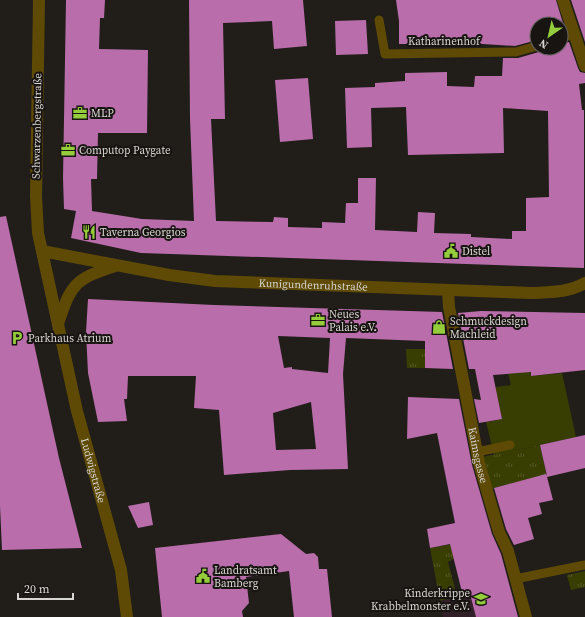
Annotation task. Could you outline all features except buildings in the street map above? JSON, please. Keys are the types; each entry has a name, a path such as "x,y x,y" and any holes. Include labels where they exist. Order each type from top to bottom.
{"street":[{"name":"Schwarzenbergstraße","path":"39,0 36,196 38,227 42,251"},
{"path":"563,0 574,34 582,46 585,66"},
{"name":"Kunigundenruhstraße","path":"42,251 116,266 214,281 531,293 576,288 585,283"},
{"name":"Ludwigstraße","path":"42,251 77,411 117,550 125,591 127,617"},
{"name":"Ludwigstraße","path":"58,324 64,305 73,288 79,281 95,272 116,266"},
{"name":"Kaimsgasse","path":"448,290 449,307 477,452 499,532 508,551 526,617"}],"lane":[{"name":"Katharinenhof","path":"379,20 385,54 516,52 529,48"},
{"path":"569,36 574,34"},
{"path":"477,452 510,445"},
{"path":"515,580 585,565"}],"shaded area":[{"name":"Kinderkrippe Krabbelmonster e.V.","path":"509,584 518,617 443,617 440,601"}],"green space":[{"path":"406,349 425,349 425,368 407,368"},
{"path":"529,359 531,376 562,373 576,437 494,455 483,409 486,408 488,422 502,419 495,387 511,385 508,373"},
{"path":"540,445 548,482 525,489 522,481 491,489 482,457"},
{"path":"459,543 476,547 448,562 457,596 440,601 430,548"},
{"path":"585,571 585,587 571,590 567,575"}],"place":[{"name":"MLP","path":"80,113"},
{"name":"Computop Paygate","path":"68,150"},
{"name":"Taverna Georgios","path":"89,232"},
{"name":"Distel","path":"451,251"},
{"name":"Neues Palais e.V.","path":"318,320"},
{"name":"Schmuckdesign Machleid","path":"439,327"},
{"name":"Parkhaus Atrium","path":"17,338"},
{"name":"Landratsamt Bamberg","path":"203,576"},
{"name":"Kinderkrippe Krabbelmonster e.V.","path":"481,599"}]}
